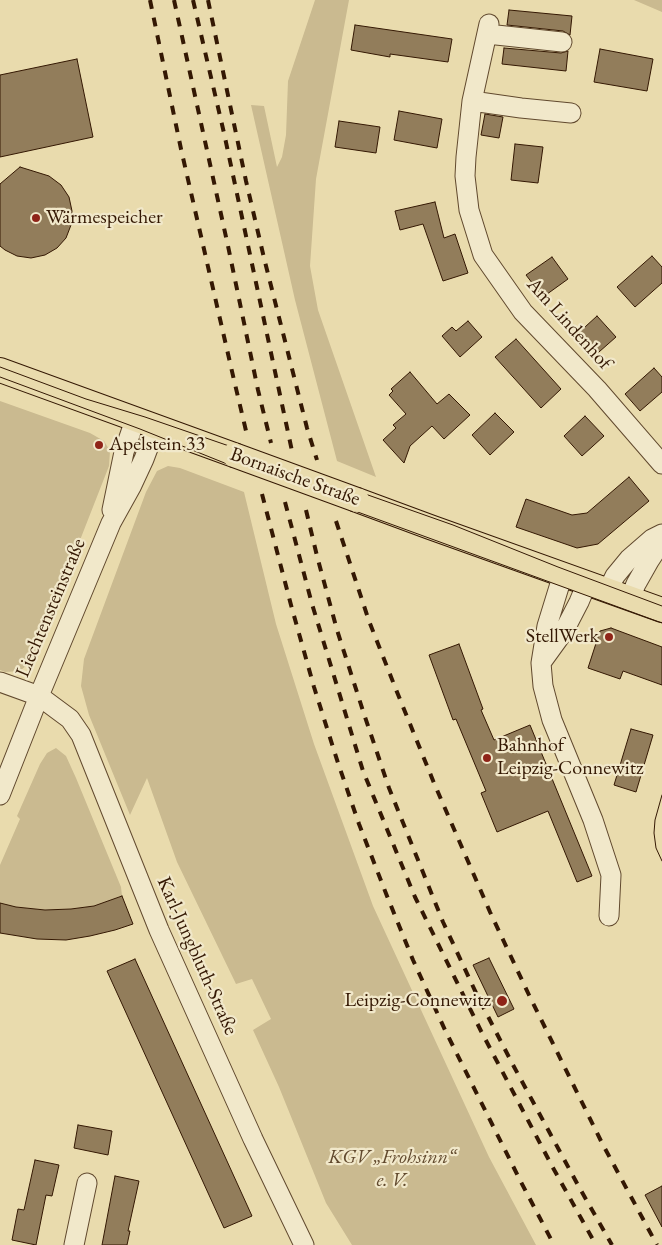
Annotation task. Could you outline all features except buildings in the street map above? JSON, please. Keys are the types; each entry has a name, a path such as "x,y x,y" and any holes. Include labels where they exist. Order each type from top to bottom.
{"main road":[{"name":"Bornaische Straße","path":"0,370 662,610"}],"street":[{"name":"Am Lindenhof","path":"562,42 488,29 472,101 466,157 465,176 469,210 483,255 523,312 597,389 662,464"},
{"path":"472,101 571,114"},
{"name":"Liechtensteinstraße","path":"0,795 8,755 39,696 111,523 130,487 145,424"},
{"path":"608,590 615,576 629,559 652,539 662,534"},
{"path":"541,663 564,631 579,602 608,590 636,584 662,541"},
{"path":"563,574 547,626 541,663 543,686 552,720 593,820 611,875 609,916"},
{"name":"Karl-Jungbluth-Straße","path":"0,682 39,696 70,719 81,735 159,930 253,1140 304,1245"},
{"path":"74,1245 87,1184"}],"green space":[{"path":"315,0 349,0 316,179 310,266 318,310 376,477 337,461 295,300 251,105 264,106 277,167 282,157 286,135 288,81"},
{"path":"634,0 662,0 662,12"},
{"path":"0,401 90,433 104,441 110,451 109,466 37,650 28,664 20,671 5,672 0,670"},
{"name":"KGV „Frohsinn“ e. V.","path":"168,466 180,468 244,492 276,624 314,744 373,906 489,1157 536,1245 352,1245 326,1203 279,1087 253,1030 271,1019 252,979 236,984 177,862 147,778 130,815 89,715 81,686 84,659 146,492 157,471"},
{"path":"56,748 66,756 76,778 121,887 122,896 94,906 71,909 45,910 0,903 0,865 20,819 17,816 40,764 47,753"}],"tram line":[{"path":"0,367 86,399 145,417 453,525 662,606"},
{"path":"0,377 140,429 237,468 662,623"},
{"path":"662,795 655,820 654,833 656,848 662,861"}],"railway":[{"path":"150,0 181,149 247,435"},
{"path":"174,0 271,443"},
{"path":"193,0 224,133 292,451"},
{"path":"208,0 264,258 307,428 317,460"},
{"path":"262,494 314,687 359,824 413,960 445,1030 554,1245"},
{"path":"285,502 312,604 363,771 415,897 481,1031 596,1245"},
{"path":"306,510 337,630 364,714 389,788 443,922 477,995 512,1063 612,1245"},
{"path":"336,521 369,621 434,783 490,912 602,1143 657,1245"}],"place":[{"name":"Wärmespeicher","path":"36,218"},
{"name":"Apelstein 33","path":"99,445"},
{"name":"StellWerk","path":"609,637"},
{"name":"Bahnhof Leipzig-Connewitz","path":"487,758"},
{"name":"Leipzig-Connewitz","path":"502,1001"}]}
